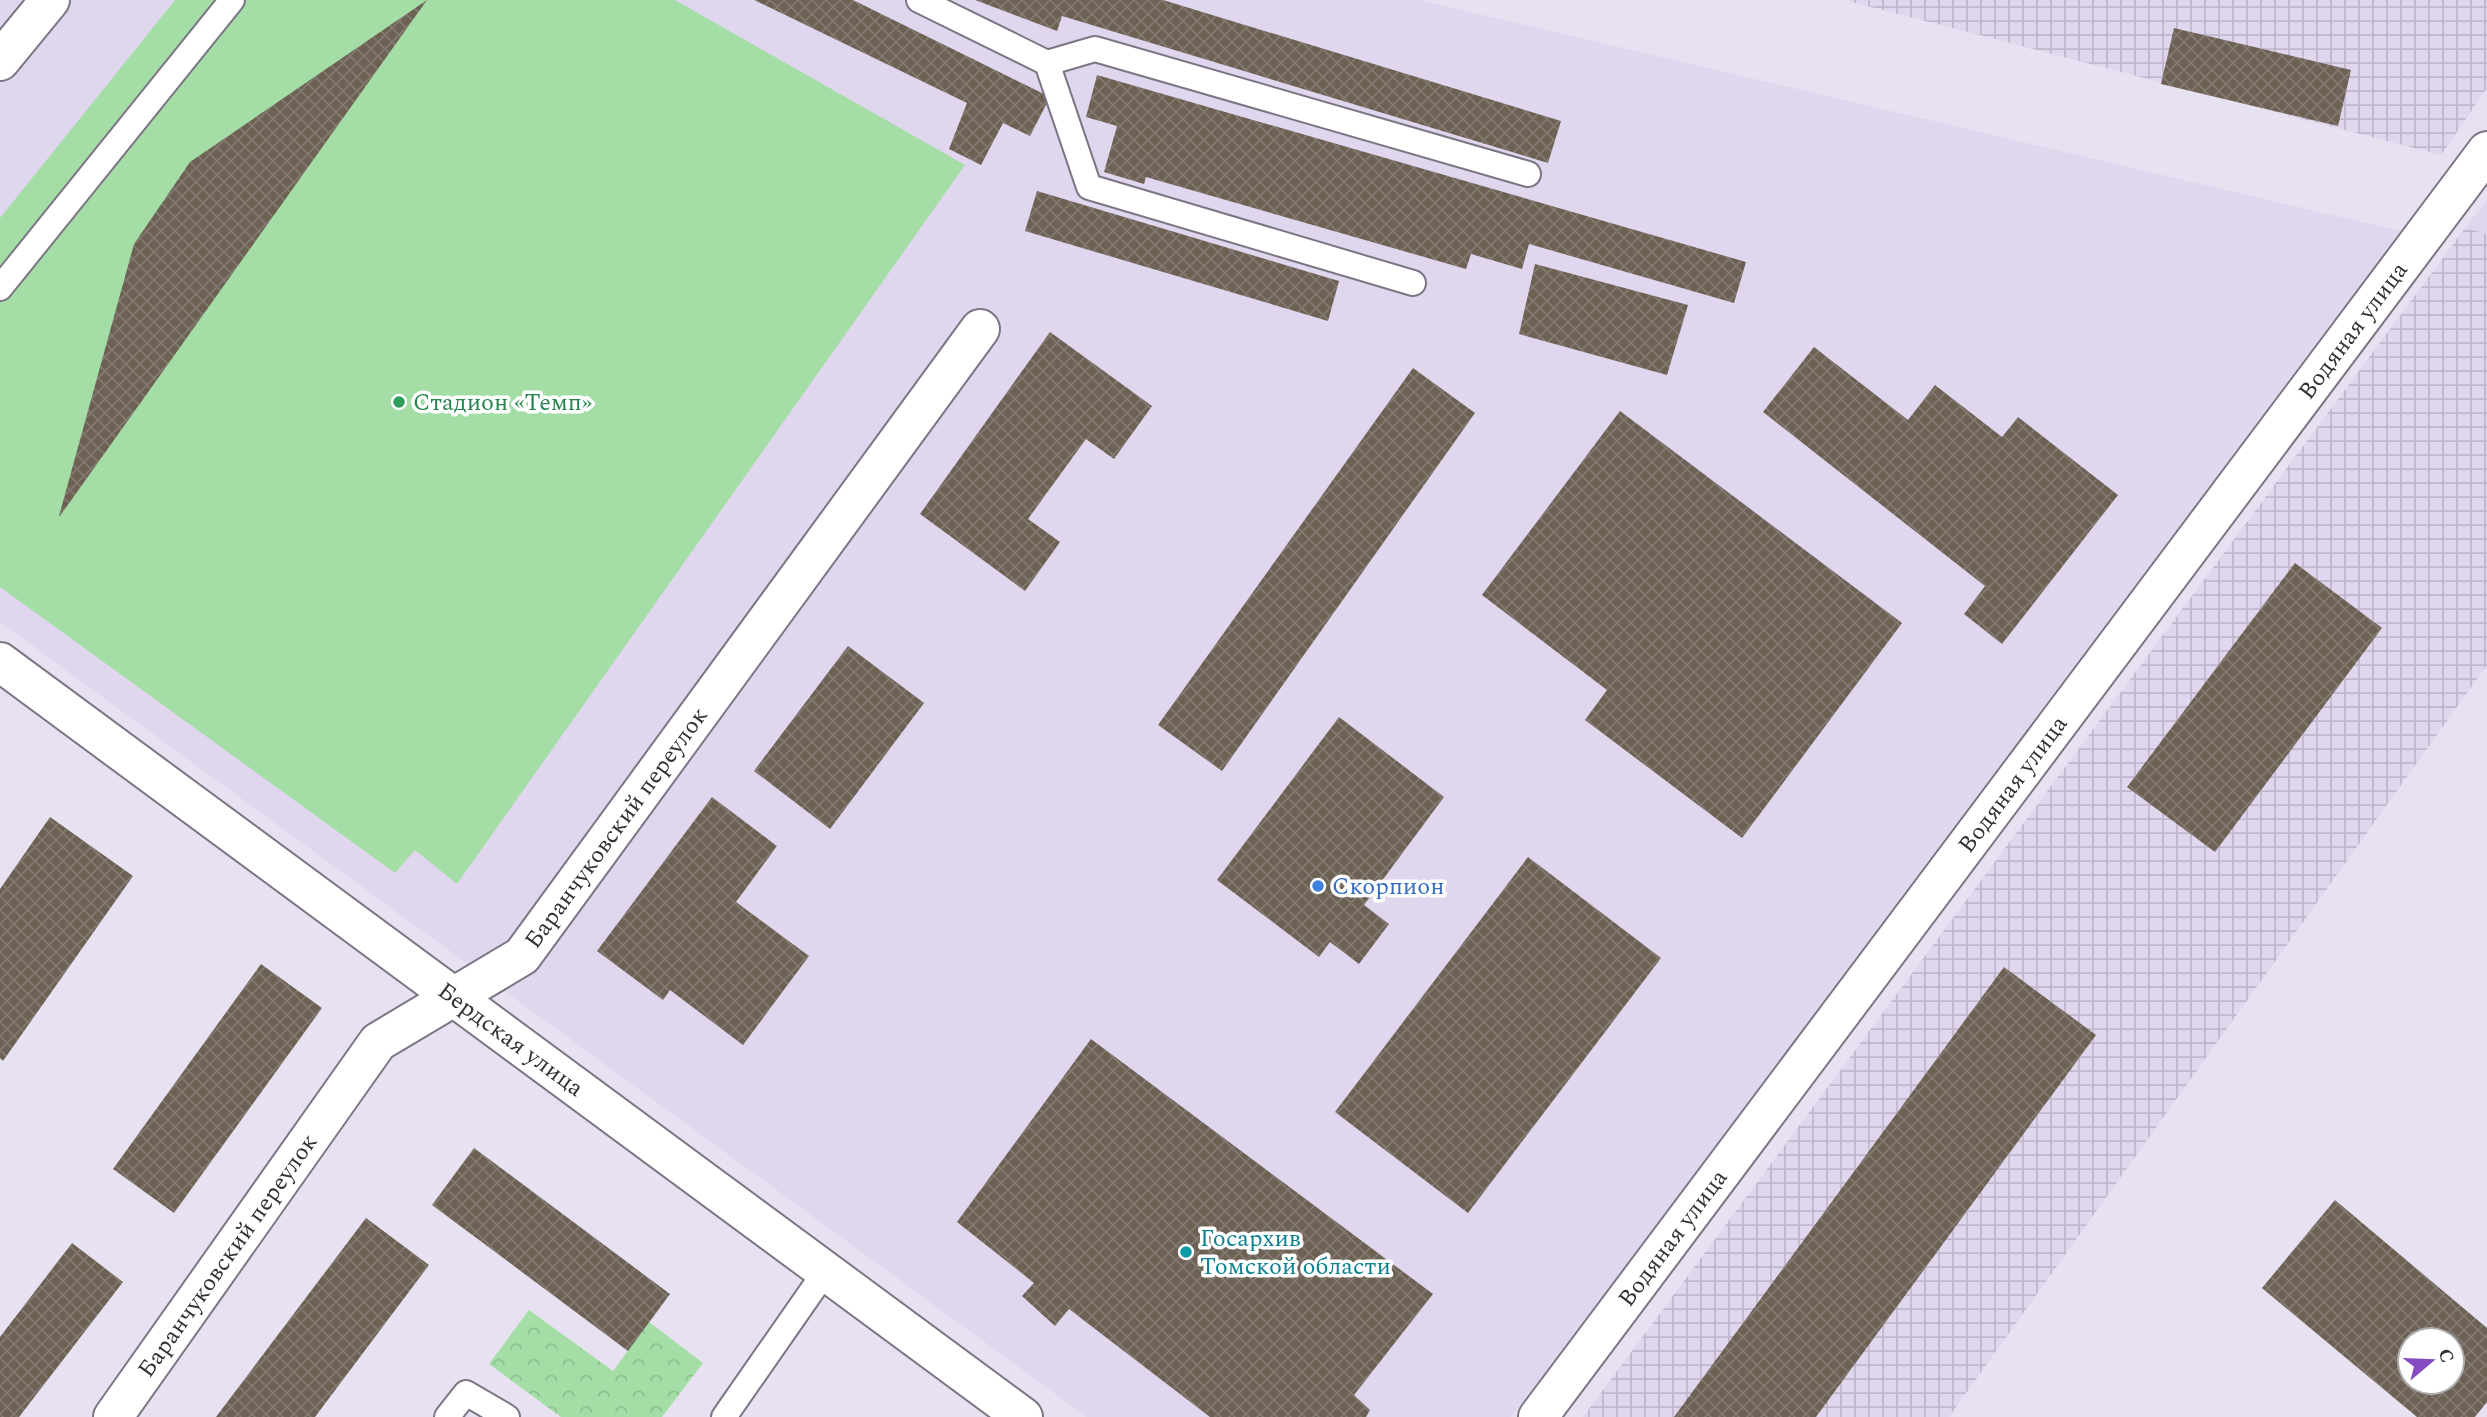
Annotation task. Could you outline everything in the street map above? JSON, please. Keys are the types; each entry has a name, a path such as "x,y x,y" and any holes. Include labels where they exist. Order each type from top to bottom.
{"street":[{"path":"0,61 50,0"},
{"name":"Водяная улица","path":"1538,1417 2487,150"},
{"name":"Баранчуковский переулок","path":"113,1417 379,1042 522,956 980,330"},
{"name":"Бердская улица","path":"0,662 1023,1417"}],"lane":[{"path":"0,288 232,0"},
{"path":"919,0 1047,63 1095,49 1528,174"},
{"path":"1047,63 1090,187 1413,283"},
{"path":"724,1417 825,1272"},
{"path":"447,1417 466,1392 508,1417"}],"shaded area":[{"path":"0,0 1419,0 2400,231 1511,1417 1087,1417 0,622"},
{"path":"1844,0 2487,0 2487,88 2441,155"},
{"path":"2487,199 2487,234 2465,228"},
{"path":"2465,228 2487,234 2487,665 1949,1417 1583,1417"}],"green space":[{"name":"Стадион «Темп»","path":"175,0 675,0 965,165 457,884 415,850 395,873 0,587 0,218"},
{"path":"529,1310 613,1371 649,1322 703,1363 662,1417 561,1417 489,1364"}],"building":[{"path":"427,0 59,516 134,244 190,162"},
{"path":"754,0 853,0 1050,97 1030,136 1003,123 981,165 949,149 967,103"},
{"path":"975,0 1163,0 1561,121 1548,163 1062,16 1057,31"},
{"path":"2174,28 2351,70 2338,126 2161,84"},
{"path":"1097,75 1746,262 1734,303 1529,244 1522,269 1471,254 1466,269 1146,177 1144,184 1104,172 1117,126 1086,117"},
{"path":"1037,191 1339,281 1328,321 1025,231"},
{"path":"1535,264 1688,305 1667,375 1519,334"},
{"path":"1050,332 1152,406 1114,459 1086,439 1028,519 1060,542 1025,591 920,514"},
{"path":"1814,347 1908,420 1935,385 2002,437 2018,417 2118,495 2002,644 1964,614 1985,586 1763,412"},
{"path":"1413,368 1475,413 1222,771 1158,725"},
{"path":"1620,411 1902,623 1742,838 1585,720 1607,690 1482,595"},
{"path":"2295,563 2382,628 2215,852 2127,787"},
{"path":"848,646 924,703 830,829 754,771"},
{"path":"1339,717 1444,797 1364,905 1389,924 1359,964 1330,942 1319,957 1217,880"},
{"path":"712,797 777,846 736,902 809,956 743,1045 670,990 663,1000 597,951"},
{"path":"50,817 133,876 3,1061 0,1058 0,889"},
{"path":"1528,857 1661,958 1468,1213 1335,1112"},
{"path":"261,964 322,1008 174,1213 113,1169"},
{"path":"2004,967 2096,1035 1816,1417 1674,1417"},
{"name":"Госархив Томской области","path":"1091,1039 1433,1294 1354,1395 1370,1410 1366,1417 1210,1417 1069,1309 1055,1326 1022,1296 1034,1283 957,1222"},
{"path":"474,1148 670,1294 628,1351 432,1205"},
{"path":"2335,1200 2487,1328 2487,1402 2475,1417 2417,1417 2262,1288"},
{"path":"366,1218 429,1265 315,1417 216,1417"},
{"path":"72,1243 123,1282 19,1417 0,1417 0,1337"}],"place":[{"name":"Стадион «Темп»","path":"399,402"},
{"name":"Скорпион","path":"1318,886"},
{"name":"Госархив Томской области","path":"1186,1252"}]}
